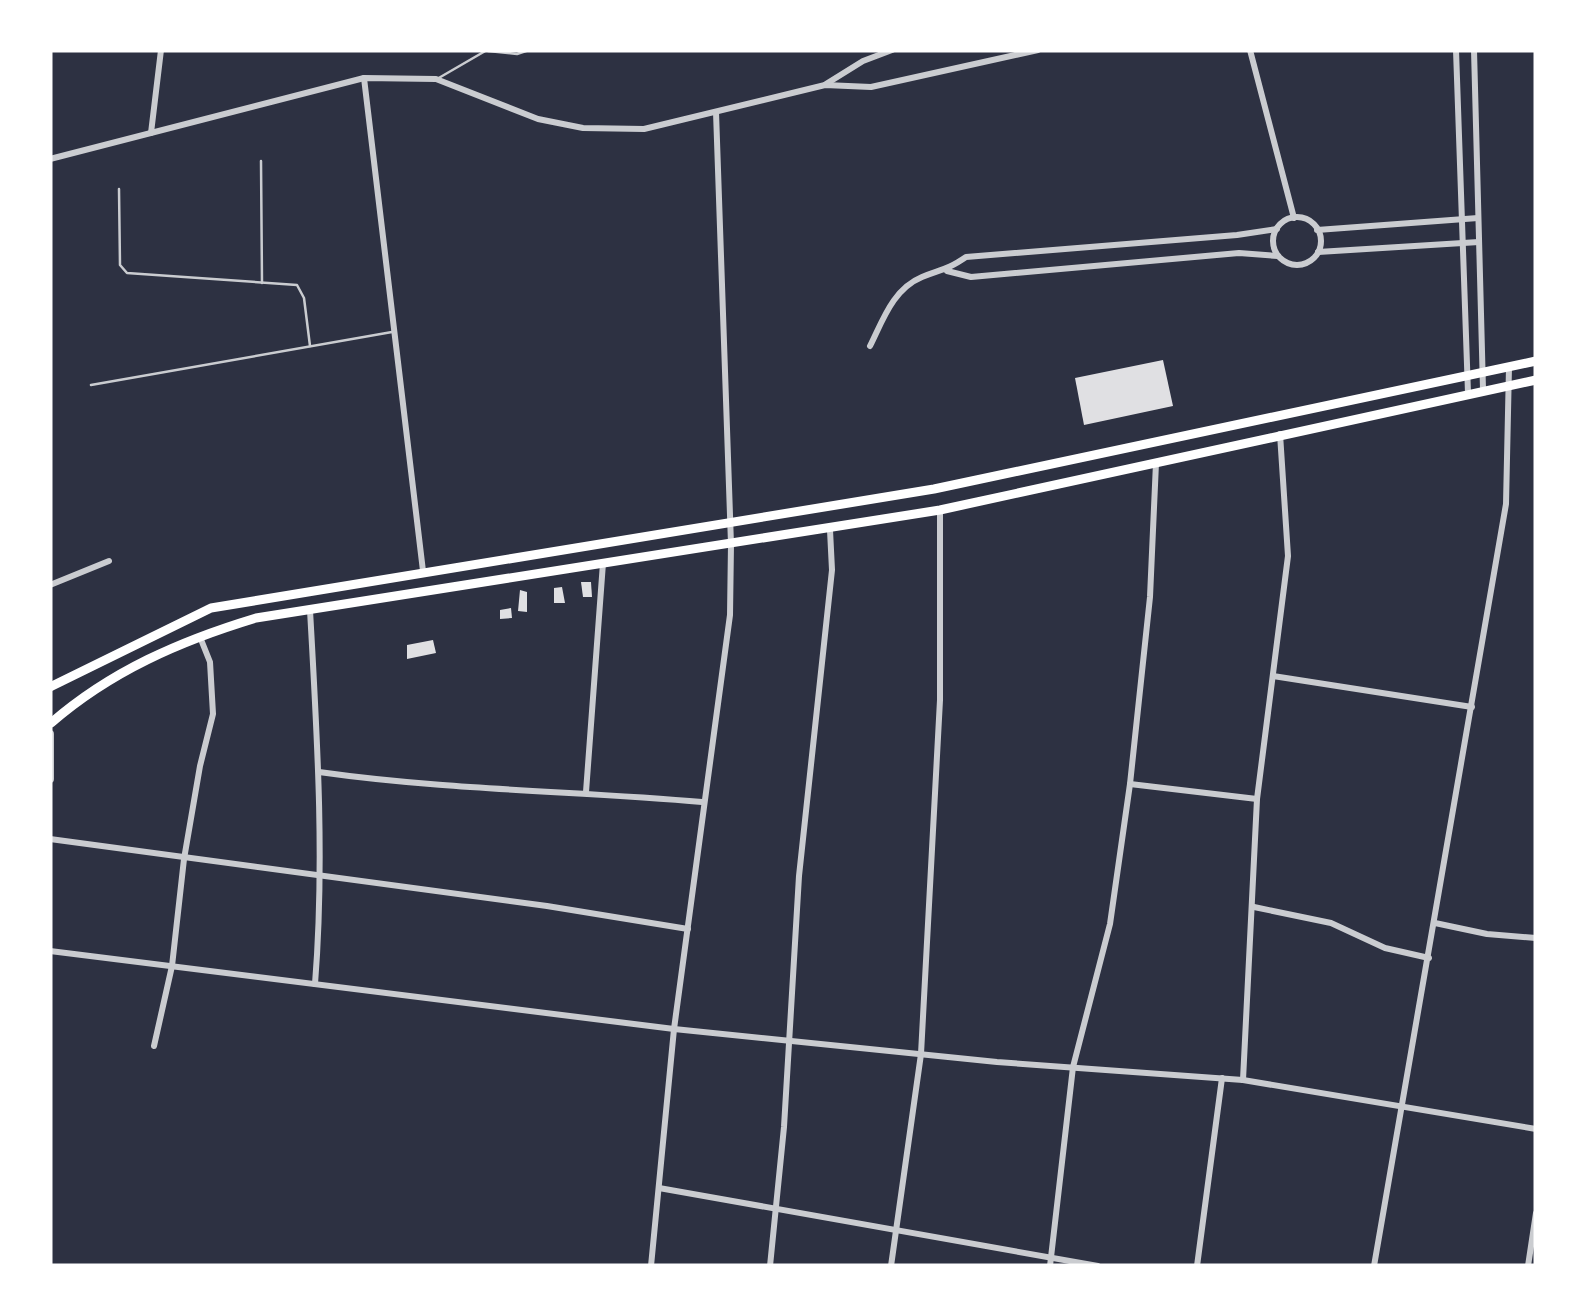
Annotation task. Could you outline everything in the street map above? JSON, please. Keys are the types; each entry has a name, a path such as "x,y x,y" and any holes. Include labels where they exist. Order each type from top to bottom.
{"main road":[{"path":"50,684 211,608 934,490 1536,361"},
{"path":"50,733 50,721 100,684 199,636 256,618 940,510 1536,380"}],"street":[{"path":"151,133 161,50"},
{"path":"825,85 892,50"},
{"path":"50,159 364,78 436,79 538,119 583,128 644,129 825,85 871,87 1038,50"},
{"path":"1250,50 1294,218"},
{"path":"1456,50 1468,393"},
{"path":"1474,50 1484,389"},
{"path":"364,78 423,572"},
{"path":"651,1266 674,1028 730,616 716,112"},
{"path":"870,346 902,289 922,277 946,271 966,257 1236,235 1277,228 1294,218 1305,219 1317,230 1320,244 1309,262 1299,265 1289,264 1278,256 1239,253 971,277 946,271"},
{"path":"1317,230 1478,218"},
{"path":"1277,228 1273,239 1278,256"},
{"path":"1318,252 1479,242"},
{"path":"1374,1266 1506,504 1508,366"},
{"path":"1243,1080 1257,799 1288,556 1280,434"},
{"path":"1051,1262 1074,1068 1110,924 1130,784 1150,597 1156,463"},
{"path":"891,1266 921,1054 940,700 940,510"},
{"path":"770,1266 778,1207 804,820 832,570 830,530"},
{"path":"50,585 108,561"},
{"path":"586,792 603,564"},
{"path":"310,608 320,772 321,876 315,984"},
{"path":"154,1046 172,966 184,859 213,714 210,662 199,636"},
{"path":"1274,676 1472,707"},
{"path":"50,733 50,779"},
{"path":"320,772 388,782 702,802"},
{"path":"1130,784 1257,799"},
{"path":"50,838 548,906 688,929"},
{"path":"1253,907 1331,923 1385,948 1429,958"},
{"path":"1435,924 1536,938"},
{"path":"50,952 674,1028 1074,1068 1243,1080 1536,1130"},
{"path":"1197,1266 1222,1078"},
{"path":"659,1188 778,1207 1051,1262 1098,1266"},
{"path":"1528,1266 1536,1214"}],"lane":[{"path":"436,79 487,50 516,54 529,50"},
{"path":"261,161 262,283"},
{"path":"120,190 120,265 127,273 297,285 302,290 310,346"},
{"path":"91,384 393,332"}],"building":[{"path":"1163,360 1173,406 1084,425 1075,378"},
{"path":"581,582 591,582 592,597 583,597"},
{"path":"562,587 565,603 554,603 554,588"},
{"path":"520,590 527,592 527,612 518,611"},
{"path":"511,608 512,618 500,619 500,610"},
{"path":"433,640 436,653 407,659 407,645"}]}
